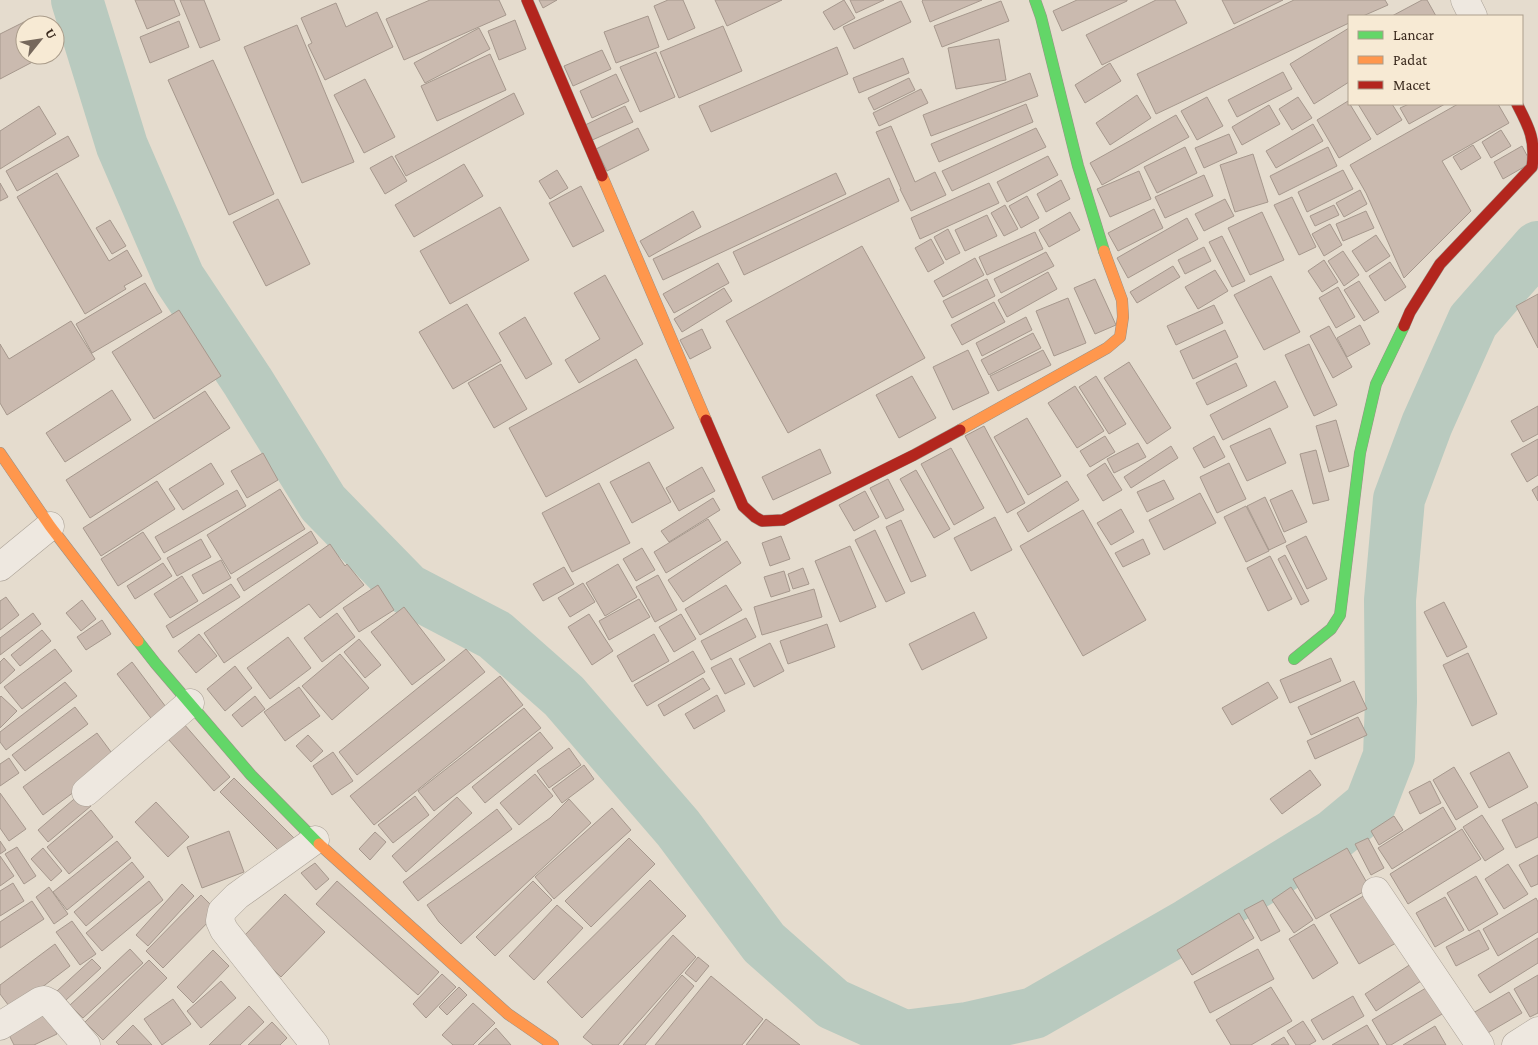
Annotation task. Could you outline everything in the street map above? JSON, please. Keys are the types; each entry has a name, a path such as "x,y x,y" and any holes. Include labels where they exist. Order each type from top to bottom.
{"street":[{"path":"527,0 743,506 762,521 783,520 914,455 1107,348 1120,337 1123,318 1122,300 1099,236 1078,166 1041,17 1035,0"},
{"path":"1465,0 1472,15"},
{"path":"1294,659 1331,629 1340,615 1360,453 1376,384 1410,312 1440,264 1532,167 1536,138 1518,105"},
{"path":"0,453 50,526 156,664 251,775 315,840 508,1014 553,1045"},
{"path":"0,567 50,526"},
{"path":"86,792 190,703"},
{"path":"315,840 237,896 222,911 220,921 224,930 315,1045"},
{"path":"1376,891 1480,1045"},
{"path":"4,1016 40,1001 47,1001 86,1045"},
{"path":"1516,1045 1538,1031"}],"building":[{"path":"135,0 174,0 180,15 147,29"},
{"path":"180,0 204,0 220,40 200,48"},
{"path":"430,0 499,0 506,15 404,60 386,19"},
{"path":"539,0 557,0 543,8"},
{"path":"668,0 683,0 695,28 668,40 654,6"},
{"path":"715,0 782,0 727,26"},
{"path":"844,0 855,18 834,30 823,12"},
{"path":"850,0 884,0 856,13"},
{"path":"923,0 982,0 930,22"},
{"path":"1077,0 1127,1 1062,31 1053,11"},
{"path":"1156,0 1175,0 1187,23 1102,65 1086,35"},
{"path":"1222,0 1283,0 1234,24"},
{"path":"1294,0 1385,0 1388,5 1365,15 1348,15 1348,23 1156,114 1137,74"},
{"path":"1422,0 1427,0 1435,15 1394,15"},
{"path":"901,1 911,22 854,49 843,27"},
{"path":"1001,1 1009,21 942,47 934,26"},
{"path":"336,3 346,27 377,12 393,47 325,80 308,45 312,43 301,18"},
{"path":"648,16 659,47 616,63 604,32"},
{"path":"515,20 526,49 499,60 488,31"},
{"path":"179,21 189,47 150,63 140,37"},
{"path":"297,25 354,162 302,183 244,47"},
{"path":"15,26 15,65 27,65 0,79 0,34"},
{"path":"723,26 742,71 679,98 660,52"},
{"path":"479,28 490,49 425,83 414,63"},
{"path":"1348,29 1348,83 1314,104 1290,64"},
{"path":"999,39 1006,80 956,89 948,48"},
{"path":"837,47 848,74 711,132 699,106"},
{"path":"602,50 611,69 573,86 564,66"},
{"path":"656,52 675,97 640,112 620,67"},
{"path":"490,54 506,90 437,121 421,86"},
{"path":"903,58 909,73 859,93 853,78"},
{"path":"213,60 274,194 229,215 168,80"},
{"path":"1110,63 1121,81 1085,103 1075,85"},
{"path":"1283,72 1292,89 1237,117 1228,100"},
{"path":"1030,73 1038,96 931,136 923,115"},
{"path":"616,74 629,101 592,118 580,91"},
{"path":"909,78 915,90 874,110 868,98"},
{"path":"365,79 395,137 364,153 334,95"},
{"path":"921,89 928,103 879,126 873,113"},
{"path":"514,93 524,114 406,176 395,156"},
{"path":"1137,95 1151,118 1110,145 1096,123"},
{"path":"1207,97 1223,126 1197,140 1181,111"},
{"path":"1298,97 1312,118 1292,130 1279,109"},
{"path":"1348,101 1348,105 1350,105 1371,139 1339,158 1317,120"},
{"path":"1026,104 1033,122 939,162 931,144"},
{"path":"1269,105 1280,124 1242,145 1232,127"},
{"path":"1359,105 1393,105 1402,120 1377,135"},
{"path":"1407,105 1443,105 1409,124 1400,108"},
{"path":"1456,105 1499,105 1509,123 1442,161 1471,211 1404,278 1366,193 1350,165"},
{"path":"39,106 56,134 0,169 0,131"},
{"path":"625,106 633,122 590,141 583,126"},
{"path":"1176,115 1189,137 1102,185 1090,163"},
{"path":"1313,124 1323,141 1276,168 1266,151"},
{"path":"891,126 915,182 935,172 946,195 911,211 876,132"},
{"path":"638,128 649,150 607,171 596,149"},
{"path":"1036,128 1046,147 952,191 942,171"},
{"path":"1501,130 1511,146 1491,158 1482,142"},
{"path":"1229,134 1237,153 1204,168 1195,148"},
{"path":"68,136 79,156 17,191 6,171"},
{"path":"1473,145 1481,158 1461,170 1453,157"},
{"path":"1522,146 1531,163 1503,179 1494,162"},
{"path":"1185,147 1197,173 1157,193 1144,167"},
{"path":"1328,147 1337,166 1279,195 1270,176"},
{"path":"1253,154 1268,202 1235,212 1220,165"},
{"path":"392,156 407,181 385,194 370,168"},
{"path":"1048,156 1058,175 1007,202 997,182"},
{"path":"464,164 483,196 414,237 395,205"},
{"path":"557,170 568,188 550,199 539,181"},
{"path":"1343,170 1353,189 1307,212 1298,192"},
{"path":"1139,171 1151,199 1110,217 1097,189"},
{"path":"57,173 109,261 127,250 142,276 124,286 126,289 85,314 17,197"},
{"path":"836,173 846,194 663,280 653,259"},
{"path":"1204,175 1213,196 1165,218 1155,197"},
{"path":"889,178 899,201 744,275 733,252"},
{"path":"1061,180 1070,199 1046,212 1037,194"},
{"path":"0,183 8,197 0,201"},
{"path":"989,183 999,203 920,239 911,218"},
{"path":"581,186 604,231 573,247 549,203"},
{"path":"1360,190 1367,204 1344,217 1336,203"},
{"path":"1027,196 1039,218 1021,228 1009,206"},
{"path":"1292,197 1316,247 1299,255 1274,205"},
{"path":"278,199 310,264 266,286 233,222"},
{"path":"1225,199 1234,216 1204,231 1195,214"},
{"path":"1005,205 1018,229 1004,236 991,213"},
{"path":"1334,205 1339,215 1315,226 1310,216"},
{"path":"500,207 529,260 450,304 420,251"},
{"path":"1154,209 1163,228 1118,251 1108,233"},
{"path":"693,211 701,227 649,257 640,241"},
{"path":"1366,211 1374,228 1343,241 1336,224"},
{"path":"1070,212 1080,230 1049,247 1039,230"},
{"path":"1262,212 1284,260 1250,275 1228,228"},
{"path":"987,215 997,236 965,251 955,230"},
{"path":"1187,218 1198,239 1128,278 1117,258"},
{"path":"110,220 126,246 112,254 96,228"},
{"path":"1330,224 1342,245 1324,256 1312,234"},
{"path":"948,229 960,253 946,260 934,237"},
{"path":"1035,232 1043,249 987,275 979,257"},
{"path":"1376,235 1390,256 1366,272 1352,251"},
{"path":"1222,236 1245,281 1232,287 1209,242"},
{"path":"931,239 944,263 928,272 915,248"},
{"path":"862,246 925,358 788,433 726,321"},
{"path":"1204,247 1211,261 1185,274 1178,260"},
{"path":"1343,251 1359,275 1344,286 1328,261"},
{"path":"1046,252 1054,266 1001,293 994,279"},
{"path":"975,258 984,275 943,297 934,281"},
{"path":"1324,260 1338,282 1322,292 1308,271"},
{"path":"1390,262 1406,287 1385,301 1369,276"},
{"path":"718,263 729,283 674,313 663,294"},
{"path":"1173,266 1180,277 1137,303 1130,292"},
{"path":"1215,270 1228,291 1198,309 1185,287"},
{"path":"1048,272 1057,289 1007,317 998,300"},
{"path":"605,275 643,344 579,383 565,360 600,339 574,293"},
{"path":"1271,276 1300,332 1264,350 1234,295"},
{"path":"987,279 995,296 952,318 943,301"},
{"path":"1095,279 1116,325 1095,334 1074,288"},
{"path":"1359,281 1379,312 1364,321 1344,290"},
{"path":"145,283 162,312 92,353 76,324"},
{"path":"1338,287 1355,317 1336,328 1319,298"},
{"path":"724,288 732,301 682,332 674,319"},
{"path":"1538,294 1538,348 1516,306"},
{"path":"1068,298 1086,343 1054,356 1036,311"},
{"path":"994,302 1005,322 962,345 951,325"},
{"path":"467,304 501,361 453,389 419,332"},
{"path":"1214,305 1223,323 1176,345 1167,326"},
{"path":"179,310 221,376 154,419 112,352"},
{"path":"525,317 552,364 526,379 499,333"},
{"path":"1026,317 1032,330 982,356 976,343"},
{"path":"71,321 95,359 7,415 0,403 0,344 9,359"},
{"path":"1360,325 1370,344 1347,357 1337,338"},
{"path":"1329,326 1352,367 1333,378 1310,336"},
{"path":"702,329 711,348 690,359 680,340"},
{"path":"1225,330 1238,357 1193,379 1180,351"},
{"path":"1033,333 1041,348 989,375 981,360"},
{"path":"1309,344 1337,405 1314,416 1285,355"},
{"path":"968,350 989,393 953,410 933,367"},
{"path":"1043,350 1051,365 998,391 990,376"},
{"path":"636,359 674,428 546,497 509,428"},
{"path":"1129,362 1171,428 1147,444 1104,378"},
{"path":"1236,363 1247,386 1207,405 1196,383"},
{"path":"501,364 527,409 494,428 468,383"},
{"path":"912,376 936,418 899,438 876,395"},
{"path":"1096,376 1126,424 1109,434 1079,387"},
{"path":"1275,381 1288,407 1223,440 1210,415"},
{"path":"1075,386 1104,431 1077,448 1048,403"},
{"path":"112,390 131,420 65,462 46,433"},
{"path":"205,391 230,428 90,518 66,480"},
{"path":"1538,406 1538,434 1523,442 1511,421"},
{"path":"1027,418 1061,476 1028,495 994,437"},
{"path":"1336,420 1349,466 1329,472 1316,426"},
{"path":"984,426 1025,503 1007,513 965,436"},
{"path":"1270,428 1286,463 1247,481 1230,446"},
{"path":"1105,436 1115,452 1090,467 1080,451"},
{"path":"1214,436 1225,457 1204,468 1193,448"},
{"path":"1538,439 1538,475 1527,482 1511,454"},
{"path":"1138,443 1146,457 1114,473 1107,459"},
{"path":"1171,446 1178,458 1131,488 1124,477"},
{"path":"951,448 984,508 954,525 921,464"},
{"path":"820,449 831,473 773,500 762,477"},
{"path":"1316,450 1329,500 1313,504 1300,454"},
{"path":"263,453 278,480 247,498 231,471"},
{"path":"649,462 671,502 632,523 610,482"},
{"path":"211,463 224,484 183,510 169,489"},
{"path":"1105,463 1122,490 1103,501 1087,475"},
{"path":"1229,463 1246,499 1217,513 1200,477"},
{"path":"702,467 715,491 679,511 666,488"},
{"path":"916,470 950,529 934,538 900,479"},
{"path":"888,479 904,510 886,519 870,488"},
{"path":"1164,480 1174,499 1147,512 1137,492"},
{"path":"157,481 175,509 101,556 83,528"},
{"path":"1067,481 1079,500 1028,532 1017,513"},
{"path":"599,483 630,543 572,572 542,513"},
{"path":"1538,486 1538,501 1532,490"},
{"path":"280,489 305,529 231,574 207,535"},
{"path":"237,490 246,506 164,553 155,537"},
{"path":"1292,490 1307,522 1284,532 1270,500"},
{"path":"865,491 879,517 854,531 839,505"},
{"path":"1200,493 1216,523 1164,550 1149,520"},
{"path":"1265,497 1286,542 1269,550 1247,506"},
{"path":"713,498 720,510 669,542 661,531"},
{"path":"1246,506 1269,551 1246,562 1224,517"},
{"path":"1121,509 1134,532 1111,545 1097,523"},
{"path":"1083,510 1146,620 1083,656 1020,546"},
{"path":"995,517 1012,550 971,571 954,538"},
{"path":"708,519 721,540 666,573 654,552"},
{"path":"901,520 926,576 911,582 886,527"},
{"path":"875,530 905,593 886,602 855,540"},
{"path":"311,531 318,543 244,591 237,579"},
{"path":"143,532 161,559 118,586 101,559"},
{"path":"781,536 790,559 770,566 762,543"},
{"path":"1306,536 1327,579 1307,589 1286,546"},
{"path":"201,539 211,557 177,576 167,558"},
{"path":"1143,539 1150,554 1123,567 1115,553"},
{"path":"727,541 741,563 683,602 668,580"},
{"path":"330,544 345,566 347,564 364,585 320,618 309,604 224,663 204,633"},
{"path":"850,546 876,607 840,622 815,561"},
{"path":"642,548 655,570 636,581 623,559"},
{"path":"1285,555 1309,601 1301,605 1278,559"},
{"path":"1270,556 1292,599 1268,611 1247,568"},
{"path":"221,560 231,578 203,594 192,575"},
{"path":"163,563 172,576 135,599 127,586"},
{"path":"618,564 637,597 605,616 586,583"},
{"path":"564,567 574,584 543,601 533,584"},
{"path":"803,568 809,584 793,589 788,574"},
{"path":"784,571 790,591 771,597 764,577"},
{"path":"658,575 677,610 655,622 636,587"},
{"path":"182,576 198,601 170,618 154,594"},
{"path":"583,583 595,602 570,617 558,598"},
{"path":"231,584 240,597 173,638 166,626"},
{"path":"378,585 394,610 359,632 343,608"},
{"path":"726,585 742,610 700,635 685,609"},
{"path":"814,589 822,617 762,635 754,607"},
{"path":"6,597 19,615 0,630 0,601"},
{"path":"639,599 650,617 609,640 599,621"},
{"path":"82,600 96,619 81,631 66,613"},
{"path":"1444,602 1467,647 1447,657 1424,612"},
{"path":"404,607 445,660 412,685 371,632"},
{"path":"974,612 987,638 922,670 909,644"},
{"path":"33,613 41,624 0,655 0,638"},
{"path":"337,613 355,637 322,662 304,638"},
{"path":"589,614 613,651 592,665 568,627"},
{"path":"681,614 696,639 674,652 659,627"},
{"path":"746,618 756,637 711,660 701,641"},
{"path":"102,620 111,634 86,650 77,637"},
{"path":"827,624 835,647 788,664 780,641"},
{"path":"42,630 51,641 20,666 11,655"},
{"path":"199,634 217,656 196,673 178,651"},
{"path":"654,634 669,661 632,682 617,656"},
{"path":"288,637 311,668 270,699 247,668"},
{"path":"359,639 381,665 365,678 344,652"},
{"path":"770,643 784,671 754,687 739,659"},
{"path":"55,649 72,671 22,709 4,687"},
{"path":"466,649 485,672 357,775 339,752"},
{"path":"693,651 705,672 647,706 634,685"},
{"path":"1468,653 1497,714 1472,726 1443,665"},
{"path":"340,654 369,688 332,720 302,686"},
{"path":"4,658 15,670 0,684 0,662"},
{"path":"731,658 745,684 725,694 711,668"},
{"path":"1331,658 1341,681 1290,703 1280,680"},
{"path":"132,662 172,715 157,726 117,674"},
{"path":"235,666 252,688 225,711 207,689"},
{"path":"500,676 523,705 374,825 350,796"},
{"path":"703,678 710,689 664,716 658,705"},
{"path":"1354,681 1367,709 1311,735 1298,707"},
{"path":"65,682 77,696 6,750 0,742 0,732"},
{"path":"1268,682 1278,698 1232,725 1222,708"},
{"path":"299,687 320,716 285,741 264,712"},
{"path":"717,695 725,711 694,729 685,714"},
{"path":"255,696 265,709 242,727 232,715"},
{"path":"0,697 17,711 0,728"},
{"path":"75,707 88,724 25,771 12,755"},
{"path":"524,708 541,728 434,811 418,791"},
{"path":"177,716 230,777 214,791 161,731"},
{"path":"1358,717 1367,735 1315,759 1307,741"},
{"path":"540,732 553,748 485,803 472,787"},
{"path":"97,733 117,760 43,815 23,787"},
{"path":"308,735 323,751 311,762 296,746"},
{"path":"569,748 581,765 549,788 537,771"},
{"path":"333,752 353,781 332,795 313,766"},
{"path":"1509,752 1528,787 1489,808 1470,773"},
{"path":"9,758 19,773 0,786 0,764"},
{"path":"584,765 594,779 562,803 552,789"},
{"path":"1454,767 1478,807 1456,820 1433,780"},
{"path":"1310,770 1321,785 1282,814 1270,799"},
{"path":"535,774 553,796 519,825 500,803"},
{"path":"234,778 300,844 286,858 220,792"},
{"path":"1430,781 1441,803 1420,814 1409,792"},
{"path":"0,793 26,829 9,841 0,828"},
{"path":"80,794 91,806 48,842 38,830"},
{"path":"415,796 429,815 393,843 378,825"},
{"path":"457,797 472,813 406,872 392,856"},
{"path":"569,799 591,823 461,944 439,922 427,905 550,818"},
{"path":"156,802 189,837 168,857 135,822"},
{"path":"1536,802 1538,806 1538,837 1516,848 1502,820"},
{"path":"1443,807 1456,829 1392,869 1378,848"},
{"path":"612,808 631,830 554,899 535,877"},
{"path":"497,809 512,829 418,901 403,882"},
{"path":"91,810 113,837 69,874 47,847"},
{"path":"1482,815 1504,849 1485,861 1463,827"},
{"path":"1394,816 1403,830 1379,845 1371,831"},
{"path":"1462,829 1481,859 1408,904 1390,874"},
{"path":"229,831 244,872 202,888 187,847"},
{"path":"375,832 386,842 370,860 359,849"},
{"path":"629,838 655,864 591,927 565,901"},
{"path":"1368,838 1384,868 1371,875 1355,844"},
{"path":"0,841 6,850 0,854"},
{"path":"117,841 131,858 67,910 53,892"},
{"path":"17,847 36,876 24,884 5,854"},
{"path":"43,848 62,871 51,881 31,859"},
{"path":"1347,848 1370,888 1316,919 1293,879"},
{"path":"1538,855 1538,884 1531,887 1519,865"},
{"path":"0,856 14,876 0,886"},
{"path":"132,862 144,877 86,926 74,912"},
{"path":"315,863 329,879 316,890 301,873"},
{"path":"1508,864 1528,894 1504,909 1485,879"},
{"path":"1476,876 1498,914 1469,931 1447,893"},
{"path":"650,880 686,916 582,1018 547,982"},
{"path":"149,881 163,900 102,951 86,933"},
{"path":"337,881 439,972 418,995 316,904"},
{"path":"533,881 552,900 495,956 476,937"},
{"path":"13,883 24,901 0,916 0,891"},
{"path":"182,884 194,896 148,946 136,935"},
{"path":"49,887 68,914 54,924 36,897"},
{"path":"1291,887 1313,920 1294,933 1272,900"},
{"path":"285,894 325,932 281,977 242,938"},
{"path":"1367,894 1396,943 1359,964 1330,915"},
{"path":"201,895 218,912 163,968 146,951"},
{"path":"1445,897 1464,930 1435,947 1416,913"},
{"path":"1536,898 1538,902 1538,932 1498,956 1483,929"},
{"path":"1263,900 1280,931 1261,941 1244,910"},
{"path":"32,901 44,919 0,948 0,922"},
{"path":"557,905 583,928 534,980 509,956"},
{"path":"1239,913 1254,938 1192,975 1177,950"},
{"path":"72,921 96,954 80,965 56,932"},
{"path":"1314,924 1338,963 1313,979 1289,939"},
{"path":"1479,930 1489,949 1456,966 1446,947"},
{"path":"673,935 696,957 618,1045 593,1045 583,1037"},
{"path":"1538,938 1538,963 1490,993 1478,975"},
{"path":"55,944 70,966 12,1010 0,994 0,985"},
{"path":"130,949 143,963 83,1018 70,1005"},
{"path":"1258,949 1274,979 1210,1013 1194,982"},
{"path":"213,950 229,966 193,1003 177,987"},
{"path":"698,957 709,966 696,982 685,973"},
{"path":"92,959 101,968 66,1000 57,991"},
{"path":"149,960 167,978 103,1040 85,1022"},
{"path":"1414,962 1424,979 1376,1011 1365,994"},
{"path":"442,974 456,987 426,1018 413,1004"},
{"path":"682,975 694,986 645,1045 623,1045"},
{"path":"1538,975 1538,1013 1530,1017 1514,989"},
{"path":"711,976 763,1019 742,1045 655,1045"},
{"path":"221,981 236,998 201,1028 187,1011"},
{"path":"1431,985 1447,1011 1391,1045 1387,1045 1372,1020"},
{"path":"459,987 467,995 447,1015 439,1007"},
{"path":"1271,987 1292,1021 1251,1045 1231,1045 1216,1020"},
{"path":"1509,992 1522,1013 1486,1034 1473,1013"},
{"path":"1353,996 1364,1016 1323,1040 1311,1020"},
{"path":"173,999 191,1024 162,1045 144,1019"},
{"path":"473,1003 495,1023 473,1045 453,1045 442,1035"},
{"path":"249,1006 264,1022 240,1045 209,1045"},
{"path":"44,1007 57,1034 34,1045 14,1045 5,1027"},
{"path":"766,1019 800,1045 746,1045"},
{"path":"1303,1021 1316,1041 1309,1045 1296,1045 1287,1031"},
{"path":"272,1022 287,1038 280,1045 248,1045"},
{"path":"133,1025 152,1045 119,1045 116,1042"},
{"path":"1367,1025 1379,1045 1332,1045"},
{"path":"1435,1026 1446,1045 1403,1045"},
{"path":"496,1028 511,1045 478,1045"},
{"path":"1284,1037 1289,1045 1271,1045"}],"waterway":[{"path":"77,0 122,146 179,278 248,382 323,503 407,589 495,635 564,696 678,828 764,943 833,1004 904,1036 967,1028 1034,1013 1189,924 1334,835 1370,805 1389,756 1391,701 1390,600 1399,499 1427,424 1473,321 1538,247"}],"traffic: fast":[{"path":"1035,0 1041,17 1078,166 1104,251"},
{"path":"1294,659 1331,629 1340,615 1360,453 1376,384 1404,326"},
{"path":"138,641 251,775 319,844"}],"traffic: slow":[{"path":"602,176 706,420"},
{"path":"960,430 1107,348 1120,337 1123,317 1122,300 1104,251"},
{"path":"0,453 50,526 138,641"},
{"path":"319,844 508,1014 553,1045"}],"traffic: jam":[{"path":"527,0 602,176"},
{"path":"1404,326 1410,312 1440,264 1532,167 1532,141 1518,105"},
{"path":"706,420 743,506 762,521 783,520 960,430"}]}
